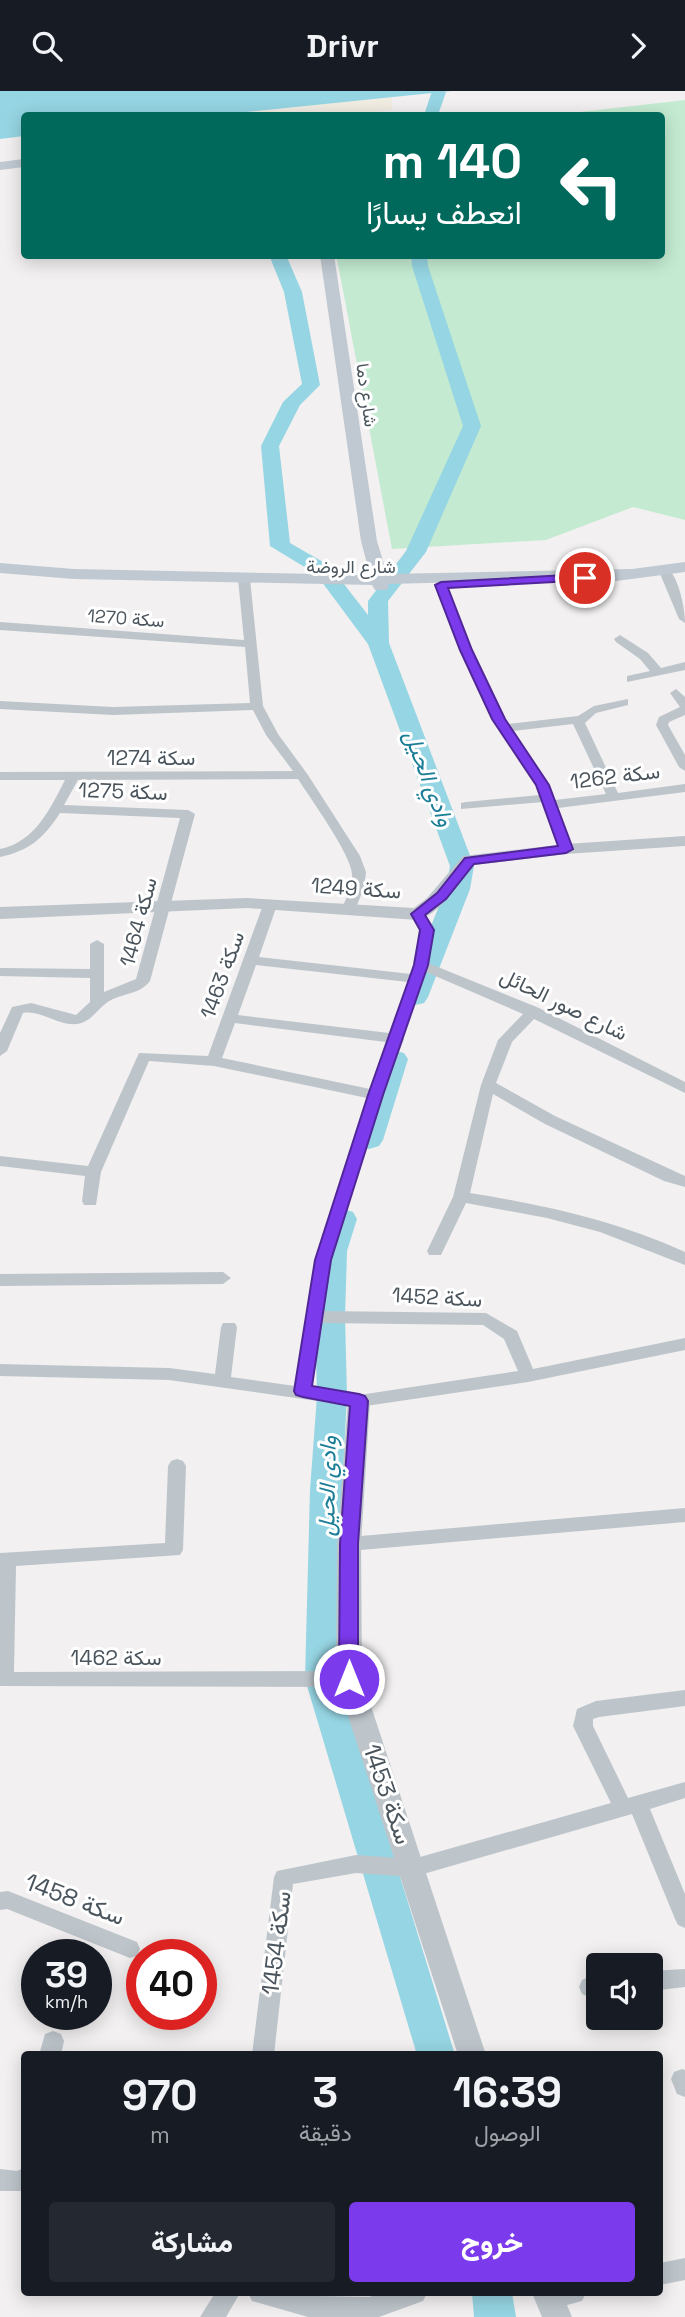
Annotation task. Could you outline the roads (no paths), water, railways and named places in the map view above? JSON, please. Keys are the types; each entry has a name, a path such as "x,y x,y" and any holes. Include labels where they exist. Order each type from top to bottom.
{"main road":[{"path":"0,166 21,163"},
{"name":"شارع دما","path":"328,259 374,577"},
{"name":"شارع الروضة","path":"0,568 118,579 244,582 331,581 374,577 441,585 610,576 685,567"},
{"name":"شارع الروضة","path":"244,582 628,573"}],"street":[{"path":"664,569 685,619"},
{"path":"244,582 257,706 272,735 302,775 353,856 359,872 357,888 348,910"},
{"path":"441,585 466,650 504,728 537,775 566,849"},
{"name":"سكة 1270","path":"0,627 250,643"},
{"path":"620,639 644,656 659,673"},
{"path":"631,679 685,666"},
{"path":"676,693 685,708 668,716 662,725 685,767"},
{"path":"504,728 581,719 592,711 624,702"},
{"path":"2,709 113,711 257,706"},
{"path":"581,719 581,729 614,798"},
{"name":"سكة 1274","path":"0,776 302,775"},
{"path":"0,853 25,848 34,840 73,776"},
{"name":"سكة 1262","path":"466,806 614,798 685,788"},
{"name":"سكة 1275","path":"55,809 188,814"},
{"name":"سكة 1464","path":"17,1010 32,1007 77,1021 85,1017 105,997 135,989 143,981 188,814"},
{"name":"سكة 1249","path":"0,913 270,905 418,914 442,896 469,860 566,849 685,841"},
{"name":"سكة 1463","path":"214,1061 270,905"},
{"path":"303,1391 323,1260 375,1095 419,972 427,930 418,914"},
{"path":"97,944 97,1003"},
{"name":"شارع صور الحائل","path":"250,960 419,972 487,990 685,1088"},
{"path":"0,972 38,970 60,975 97,974"},
{"path":"0,1006 17,1010 0,1051"},
{"path":"435,1251 461,1197 488,1085 505,1039 534,1011"},
{"path":"228,1018 397,1039"},
{"path":"90,1201 93,1172 144,1056 214,1061 375,1095"},
{"path":"488,1085 550,1120 685,1182"},
{"path":"0,1161 93,1172"},
{"path":"461,1197 516,1206 652,1242 685,1259"},
{"path":"0,1280 223,1278"},
{"name":"سكة 1452","path":"313,1317 486,1319 511,1335 528,1376"},
{"path":"222,1382 229,1327"},
{"path":"0,1370 169,1374 359,1401 528,1376 685,1344"},
{"name":"سكة 1453","path":"359,1401 349,1544 349,1679 471,2051"},
{"name":"سكة 1462","path":"177,1466 174,1550 4,1560 4,1679 349,1679"},
{"path":"349,1544 685,1515"},
{"path":"685,1698 596,1709 584,1715 583,1726 631,1806 685,1919"},
{"path":"413,1868 685,1790"},
{"name":"سكة 1454","path":"263,2051 284,1877 356,1864 413,1868"},
{"name":"سكة 1458","path":"0,1901 8,1900 126,1947"},
{"path":"663,1980 685,1978"},
{"path":"0,2180 21,2182"},
{"path":"663,2273 685,2269"},
{"path":"212,2317 226,2296"},
{"path":"272,2296 318,2308 369,2309 406,2296"}],"water":[{"path":"0,91 452,91 247,112 21,112 21,136 0,139"}],"waterway":[{"name":"وادي الحيل","path":"432,112 439,92"},
{"name":"وادي الحيل","path":"279,259 293,292 311,385 292,402 270,446 280,546 323,570 378,643"},
{"name":"وادي الحيل","path":"378,643 378,601 416,552 472,426 419,259"},
{"name":"وادي الحيل","path":"378,643 462,866 458,889 415,997"},
{"name":"وادي الحيل","path":"369,1140 395,1059"},
{"name":"وادي الحيل","path":"343,1219 333,1251 330,1317 332,1396 326,1490 322,1679 435,2051"},
{"name":"وادي الحيل","path":"492,2296 495,2317"}]}
